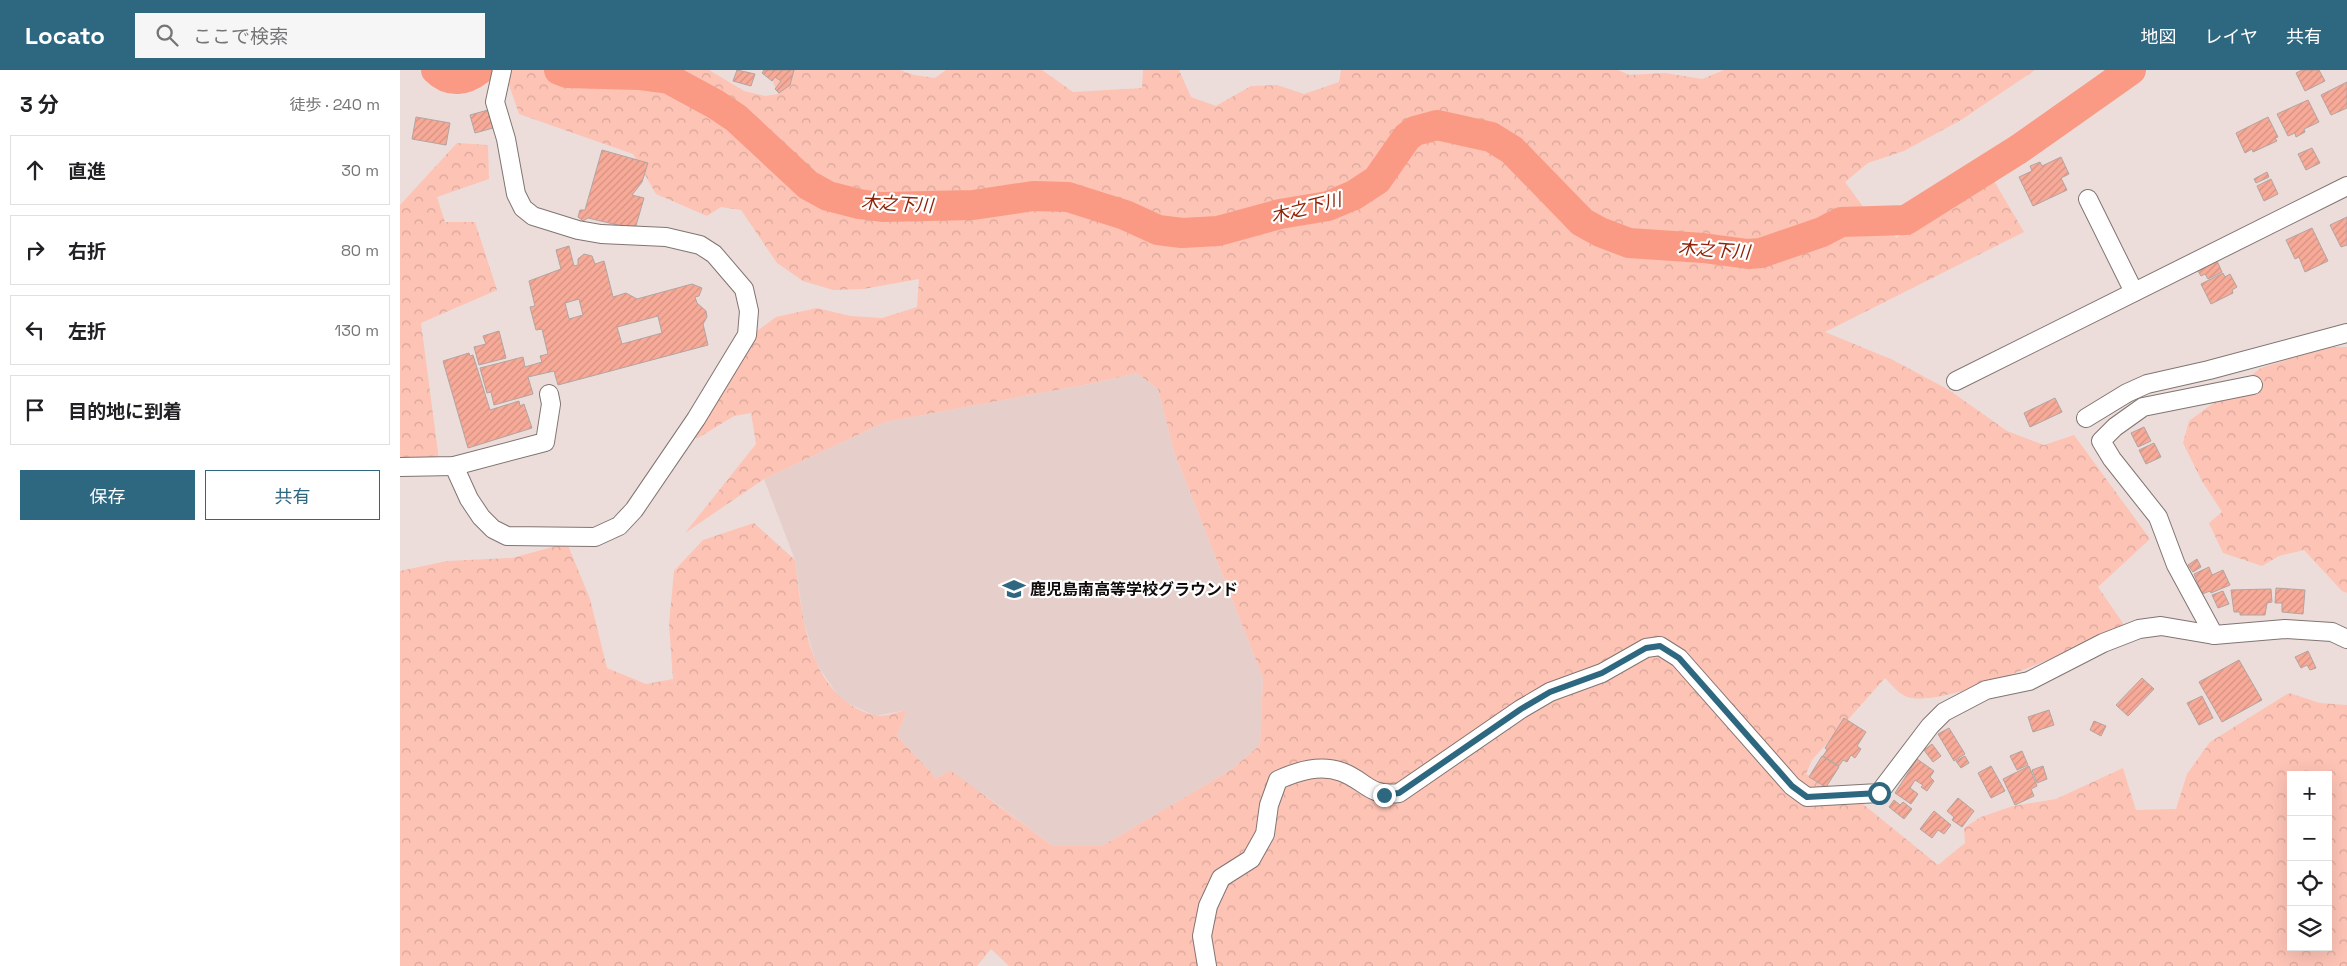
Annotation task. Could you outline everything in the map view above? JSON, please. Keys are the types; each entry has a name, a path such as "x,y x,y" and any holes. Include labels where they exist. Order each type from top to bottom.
{"street":[{"path":"454,466 469,498 481,517 493,529 507,536 595,537 619,526 634,510 696,419 747,335 749,311 744,289 714,254 700,245 666,237 601,234 578,230 534,216 523,208 516,194 506,139 495,102 501,71"},
{"path":"1956,381 2347,186"},
{"path":"2088,199 2134,292"},
{"path":"2086,418 2127,392 2147,384 2209,370 2347,333"},
{"path":"2214,634 2176,565 2158,517 2112,459 2101,441 2114,427 2143,407 2253,385"},
{"path":"400,467 454,466 545,442 551,404 549,394"},
{"path":"1207,966 1202,936 1208,906 1221,878 1251,860 1265,834 1269,805 1278,780 1300,771 1318,769 1342,772 1384,795 1399,793 1542,696 1602,673 1646,648 1660,646 1679,658 1792,786 1807,797 1879,793 1930,726 1944,712 1986,690 2028,681 2103,643 2139,629 2161,626 2214,634 2285,629 2332,632 2347,639"}],"shaded area":[{"name":"鹿児島南高等学校グラウンド","path":"1137,373 1158,389 1174,451 1263,678 1260,745 1231,770 1102,846 1053,846 982,793 937,779 897,736 907,710 875,716 841,700 816,663 803,619 795,560 764,479 885,422 1094,383"}],"green space":[{"path":"504,70 709,70 744,91 765,96 778,94 768,70 900,70 914,75 935,78 946,70 1042,70 1073,92 1142,88 1143,70 1179,70 1191,97 1216,106 1251,86 1277,85 1304,94 1339,82 1341,70 1618,70 1629,75 1665,73 1702,79 1724,70 2035,70 1961,120 1904,151 1868,163 1845,182 1875,223 1889,220 1896,238 1990,174 2024,232 1825,332 1893,360 1949,390 2007,431 2044,445 2074,435 2150,539 2098,587 2125,626 2014,674 1949,695 1923,699 1905,696 1897,691 1885,678 1812,760 1806,774 1858,800 1938,865 1965,843 1964,828 1981,817 2013,806 2056,799 2123,768 2136,810 2176,809 2187,774 2210,742 2289,693 2320,703 2347,705 2347,966 1009,966 991,949 977,966 400,966 400,571 447,561 512,558 567,543 590,599 607,668 646,684 673,679 669,624 674,571 703,540 754,523 795,560 801,606 812,652 822,673 834,691 851,705 873,715 885,715 907,710 897,736 937,779 950,770 1053,846 1102,846 1231,770 1260,745 1263,678 1174,451 1158,389 1137,373 1094,383 885,422 764,479 685,533 756,444 751,413 734,416 698,438 689,438 753,334 776,317 817,308 850,316 882,318 917,307 919,279 863,289 833,290 803,281 777,263 741,210 721,207 707,216 656,194 633,154 519,114"},
{"path":"457,143 488,145 489,179 437,197 445,222 475,222 497,290 421,323 439,460 400,468 400,205"},
{"path":"2327,347 2347,347 2347,593 2342,591 2304,550 2279,556 2262,566 2223,553 2209,523 2222,512 2202,481 2183,443 2189,421 2261,368"}],"building":[{"path":"737,70 755,74 751,86 733,81"},
{"path":"764,70 794,70 790,85 779,93 775,89 781,81 775,77 772,81 762,73"},
{"path":"2302,70 2319,70 2325,81 2305,91 2296,73"},
{"path":"2347,82 2347,108 2331,115 2321,95"},
{"path":"2308,100 2319,122 2304,129 2305,132 2296,137 2295,133 2288,136 2277,114"},
{"path":"488,110 493,128 475,133 470,115"},
{"path":"416,117 450,123 446,145 412,139"},
{"path":"2268,117 2278,137 2275,138 2277,141 2253,152 2252,149 2245,153 2236,133"},
{"path":"2312,148 2320,163 2306,170 2298,154"},
{"path":"602,150 648,163 642,182 632,195 644,198 635,229 588,218 583,221 578,217 580,210 585,210"},
{"path":"2061,157 2069,174 2061,178 2067,190 2033,206 2019,177 2032,171 2030,166 2040,162 2042,166"},
{"path":"2267,172 2269,177 2256,183 2254,179"},
{"path":"2271,179 2278,194 2264,201 2257,186"},
{"path":"2347,217 2347,245 2341,247 2330,225"},
{"path":"2312,228 2328,261 2305,272 2299,257 2295,259 2286,240"},
{"path":"569,246 574,266 578,265 578,259 584,254 592,256 595,264 604,261 613,297 626,293 637,299 692,284 702,288 699,296 695,297 697,303 706,311 707,317 703,324 708,345 558,385 554,371 528,377 533,394 494,405 491,392 487,393 480,368 523,357 525,367 542,362 540,356 548,354 542,329 536,330 530,307 535,306 529,281 561,269 556,250","holes":["579,299 583,315 569,319 565,303","658,316 662,333 622,344 617,327"]},
{"path":"2217,261 2222,272 2208,279 2205,274 2201,276 2198,271"},
{"path":"2223,273 2225,277 2230,274 2237,287 2232,290 2233,293 2211,304 2201,284"},
{"path":"499,331 506,358 479,365 474,347 486,344 483,336"},
{"path":"469,353 470,356 473,355 490,410 519,401 520,406 524,404 532,428 468,448 443,361"},
{"path":"2055,398 2062,412 2030,427 2024,413"},
{"path":"2144,427 2151,441 2138,447 2131,433"},
{"path":"2154,443 2161,457 2146,464 2139,450"},
{"path":"2197,559 2201,567 2193,572 2188,565"},
{"path":"2209,567 2212,575 2223,570 2230,585 2211,593 2210,591 2202,594 2194,574"},
{"path":"2276,588 2305,590 2303,614 2282,612 2282,603 2275,603"},
{"path":"2271,589 2272,602 2267,603 2265,615 2240,615 2240,612 2234,612 2231,590"},
{"path":"2223,591 2229,604 2218,608 2212,595"},
{"path":"2308,651 2316,668 2310,670 2307,665 2301,668 2295,657"},
{"path":"2239,660 2262,700 2222,722 2199,682"},
{"path":"2142,678 2154,689 2128,716 2116,705"},
{"path":"2202,696 2213,718 2199,725 2187,703"},
{"path":"2049,710 2054,725 2033,732 2028,717"},
{"path":"1844,718 1866,732 1857,746 1861,749 1855,758 1851,755 1847,762 1843,760 1839,766 1823,756 1827,750 1825,748"},
{"path":"2094,721 2106,726 2101,736 2090,730"},
{"path":"1949,728 1965,754 1954,761 1938,734"},
{"path":"1932,744 1941,756 1933,762 1924,750"},
{"path":"2022,751 2028,765 2017,770 2010,756"},
{"path":"1822,756 1839,767 1826,787 1809,777"},
{"path":"1965,756 1969,763 1961,768 1956,761"},
{"path":"1917,759 1934,771 1930,777 1934,781 1927,791 1921,787 1923,785 1915,780 1910,788 1918,794 1911,804 1895,793"},
{"path":"1991,766 2005,791 1991,798 1978,773"},
{"path":"2029,766 2037,786 2031,789 2034,796 2015,805 2003,779"},
{"path":"2043,766 2047,779 2037,783 2032,770"},
{"path":"1958,798 1974,811 1962,827 1952,820 1954,817 1947,811"},
{"path":"1894,800 1900,805 1903,802 1912,809 1904,819 1889,807"},
{"path":"1934,811 1951,825 1944,834 1938,830 1932,838 1920,829"}],"waterway":[{"name":"木之下川","path":"436,70 452,79 463,78 479,70"},
{"name":"木之下川","path":"559,70 567,73 639,75 669,79 715,104 736,118 808,185 828,196 859,204 882,207 973,205 1033,196 1068,197 1125,215 1158,230 1182,233 1218,231 1280,214 1328,206 1354,195 1377,180 1407,137 1415,131 1437,125 1491,137 1512,150 1582,222 1600,232 1629,243 1703,248 1748,254 1761,253 1822,232 1841,222 1906,220 2019,149 2131,70"}],"place":[{"name":"鹿児島南高等学校グラウンド","path":"1014,589"}],"route":[{"path":"1384,795 1399,793 1521,709 1550,692 1602,673 1646,648 1660,646 1679,658 1792,786 1807,797 1879,793"}]}
